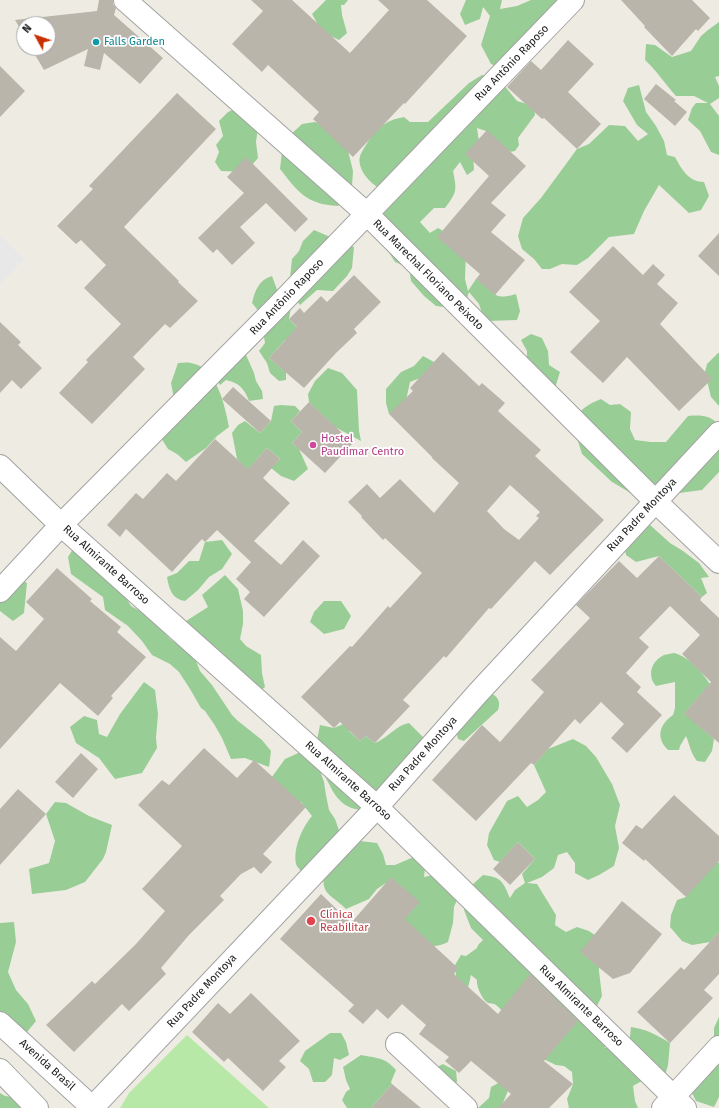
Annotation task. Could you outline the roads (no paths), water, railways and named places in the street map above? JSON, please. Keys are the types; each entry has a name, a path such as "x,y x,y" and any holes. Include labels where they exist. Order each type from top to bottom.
{"street":[{"name":"Rua Marechal Floriano Peixoto","path":"125,0 367,214 655,501 719,562"},
{"name":"Rua Antônio Raposo","path":"0,591 61,525 279,306 573,0"},
{"name":"Rua Padre Montoya","path":"93,1108 377,807 477,694 719,433"},
{"name":"Rua Almirante Barroso","path":"0,466 61,525 377,807 674,1104"},
{"name":"Avenida Brasil","path":"0,1023 93,1108"},
{"path":"397,1044 466,1108"},
{"path":"674,1104 719,1047"},
{"path":"0,1070 37,1108"}],"place":[{"name":"Falls Garden","path":"96,42"},
{"name":"Hostel Paudimar Centro","path":"313,445"},
{"name":"Clínica Reabilitar","path":"311,921"}]}
